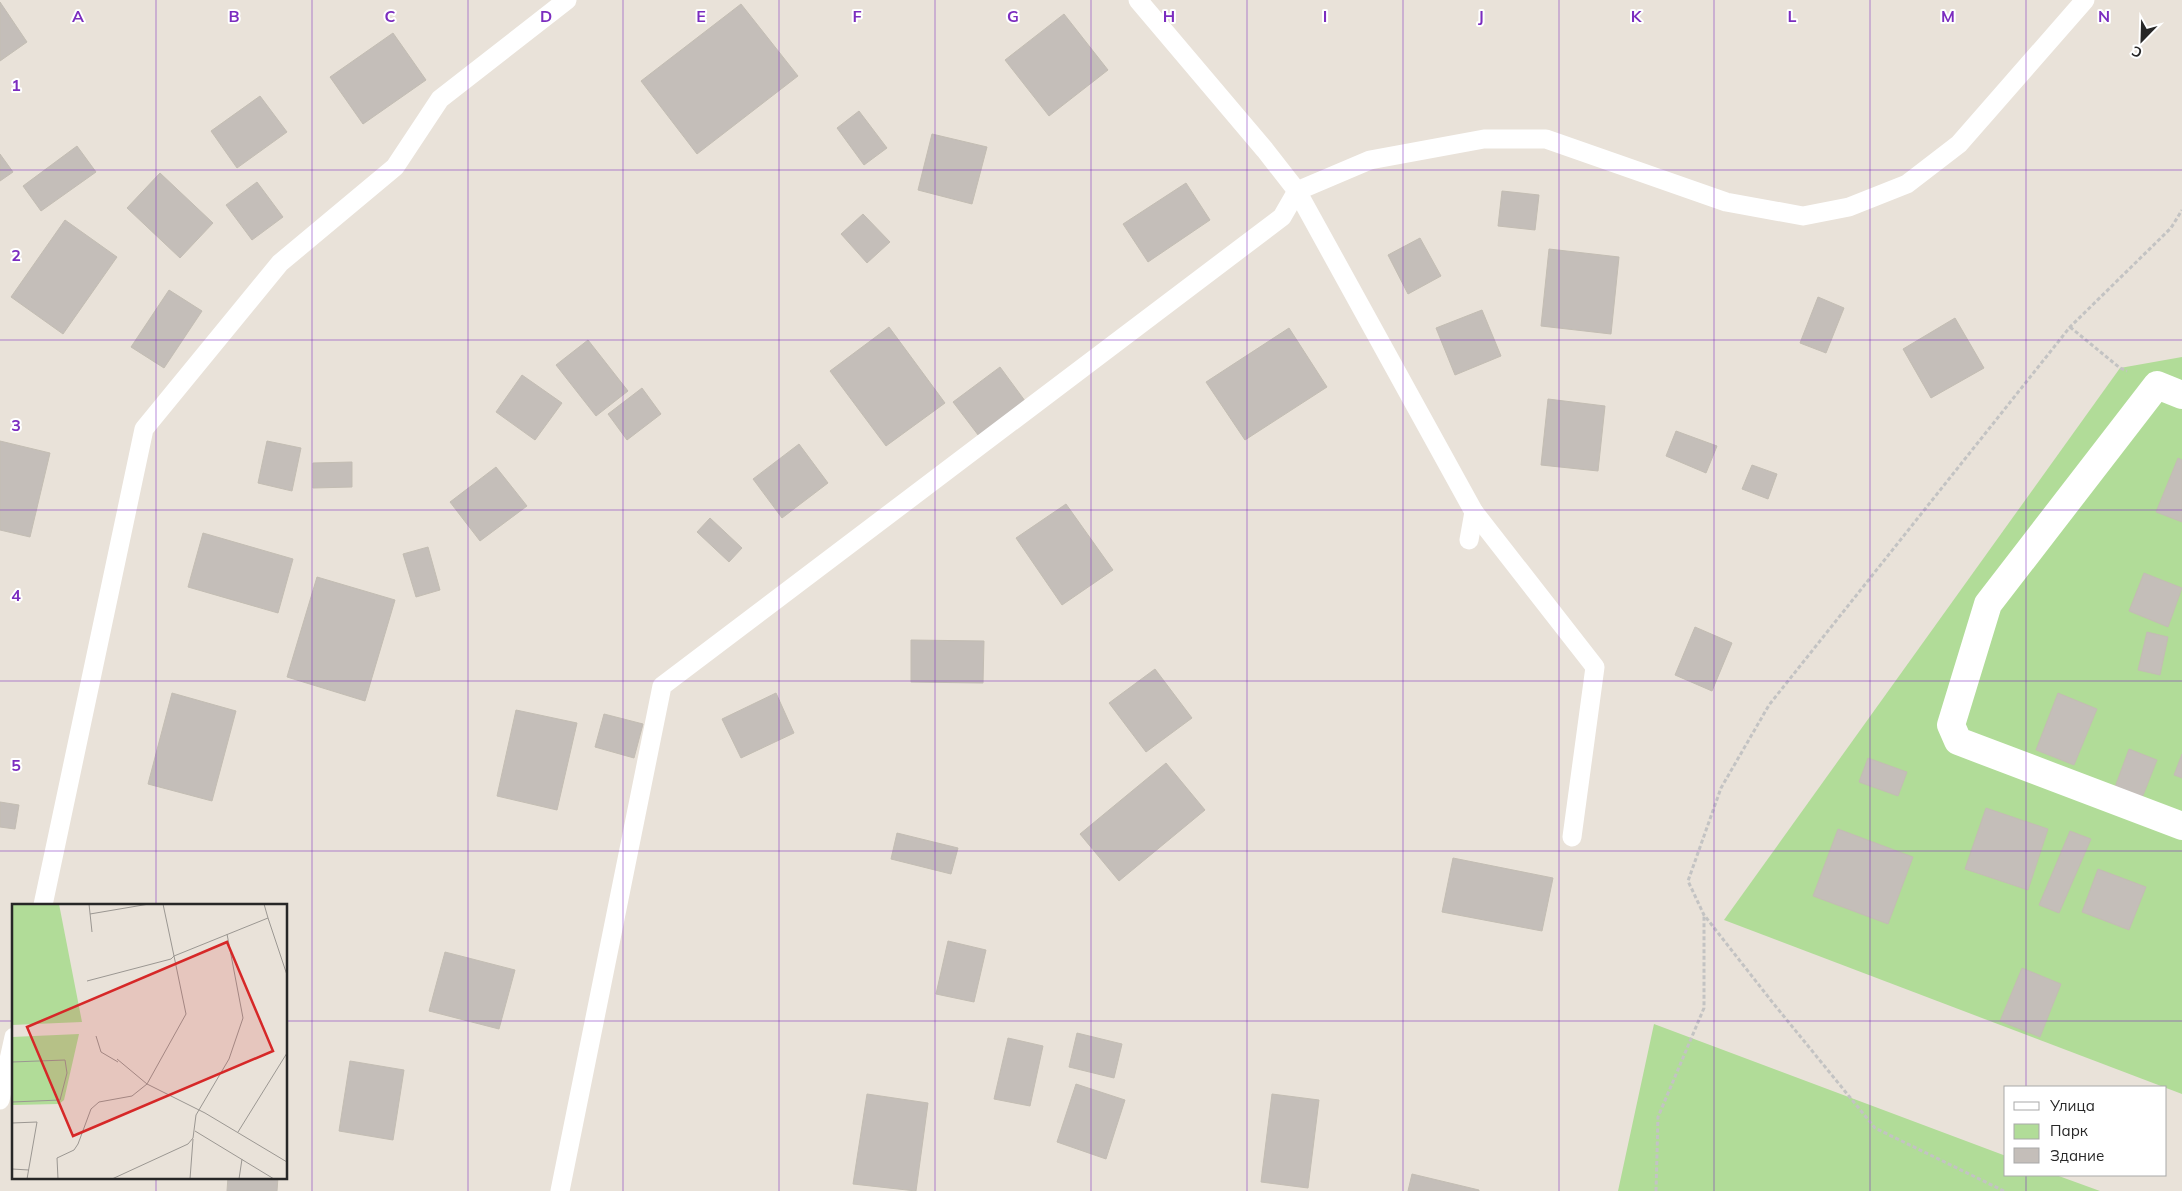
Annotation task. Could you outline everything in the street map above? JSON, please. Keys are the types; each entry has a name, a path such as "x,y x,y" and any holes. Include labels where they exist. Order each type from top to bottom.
{"street":[{"path":"2182,395 2157,385 1988,604 1951,725 1958,741 2182,826"}],"lane":[{"path":"43,904 80,738 144,429 280,263 396,167 440,99 567,0"},
{"path":"1138,0 1265,150 1297,191 1474,512 1595,667 1572,837"},
{"path":"560,1191 662,686 1282,217 1297,191 1370,160 1484,138 1546,139 1726,202 1803,216 1849,207 1907,184 1959,144 2085,0"},
{"path":"1469,540 1474,512"},
{"path":"0,1100 12,1046"}],"path":[{"path":"2004,1191 1875,1128 1773,1003 1704,914 1688,881 1721,788 1769,704 2070,327 2171,228 2182,210"},
{"path":"2070,327 2120,368 2157,385"},
{"path":"1656,1191 1658,1117 1704,1008 1704,914"}],"green space":[{"path":"2182,357 2182,1094 2167,1088 2167,1086 2161,1086 1724,920 2120,368"},
{"path":"1654,1024 2004,1155 2004,1176 2059,1176 2100,1191 1618,1191"}],"building":[{"path":"0,2 27,42 0,61"},
{"path":"741,4 798,76 697,154 641,81"},
{"path":"1064,14 1108,70 1049,116 1005,60"},
{"path":"393,33 426,80 363,124 330,77"},
{"path":"260,96 287,132 237,168 211,131"},
{"path":"859,111 887,148 864,165 837,128"},
{"path":"932,134 987,147 972,204 918,190"},
{"path":"77,146 96,172 41,211 23,186"},
{"path":"0,154 13,172 0,181"},
{"path":"160,173 213,223 180,258 127,208"},
{"path":"257,182 283,217 252,240 226,205"},
{"path":"1186,183 1210,220 1148,262 1123,224"},
{"path":"1502,191 1539,195 1535,230 1498,226"},
{"path":"863,214 890,242 867,263 841,234"},
{"path":"65,220 117,257 63,334 11,297"},
{"path":"1420,238 1441,276 1408,294 1388,255"},
{"path":"1549,249 1619,257 1611,334 1541,326"},
{"path":"169,290 202,311 164,368 131,347"},
{"path":"1818,297 1844,308 1826,353 1800,343"},
{"path":"1482,310 1501,356 1455,375 1436,328"},
{"path":"1955,318 1984,368 1931,398 1903,349"},
{"path":"889,327 945,403 886,446 830,371"},
{"path":"1289,328 1327,387 1245,440 1206,382"},
{"path":"588,340 628,391 596,416 556,365"},
{"path":"1000,367 1031,409 985,444 953,402"},
{"path":"522,375 562,403 535,440 496,412"},
{"path":"642,388 661,414 627,440 608,414"},
{"path":"1548,399 1605,406 1598,471 1541,465"},
{"path":"1676,431 1717,446 1706,473 1666,456"},
{"path":"0,441 50,453 30,537 0,530"},
{"path":"267,441 301,448 292,491 258,483"},
{"path":"799,444 828,483 782,518 753,479"},
{"path":"2178,458 2182,460 2182,522 2156,512"},
{"path":"352,462 352,487 313,488 313,463"},
{"path":"1752,465 1777,474 1768,499 1742,489"},
{"path":"496,467 527,506 480,541 450,502"},
{"path":"1066,504 1113,570 1062,605 1016,538"},
{"path":"710,518 742,548 729,562 697,532"},
{"path":"203,533 293,559 278,613 188,587"},
{"path":"428,547 440,590 416,597 403,554"},
{"path":"2144,573 2182,588 2168,627 2129,611"},
{"path":"317,577 395,600 365,701 287,677"},
{"path":"1695,627 1732,643 1712,691 1675,675"},
{"path":"2147,632 2168,637 2160,675 2138,670"},
{"path":"911,640 984,641 983,683 911,682"},
{"path":"1155,669 1192,718 1146,752 1109,703"},
{"path":"172,693 236,711 212,801 148,784"},
{"path":"776,693 794,733 741,758 722,719"},
{"path":"2058,693 2097,709 2074,765 2036,750"},
{"path":"516,710 577,723 557,810 497,796"},
{"path":"604,714 643,724 634,758 595,747"},
{"path":"2129,749 2157,760 2142,798 2115,787"},
{"path":"2182,754 2182,778 2174,775"},
{"path":"1868,758 1907,772 1898,796 1859,782"},
{"path":"1166,763 1205,810 1119,881 1080,834"},
{"path":"0,802 19,805 15,829 0,827"},
{"path":"1986,808 2048,829 2028,890 1965,869"},
{"path":"1838,829 1913,857 1888,924 1813,896"},
{"path":"2070,831 2091,839 2059,913 2039,905"},
{"path":"897,833 958,848 951,874 891,859"},
{"path":"1453,858 1553,878 1542,931 1442,912"},
{"path":"2098,869 2146,887 2129,930 2082,912"},
{"path":"948,941 986,950 974,1002 936,994"},
{"path":"445,952 515,970 499,1029 429,1011"},
{"path":"2022,968 2061,984 2040,1037 2000,1021"},
{"path":"1077,1033 1122,1044 1114,1078 1069,1067"},
{"path":"1008,1038 1043,1046 1030,1106 994,1099"},
{"path":"350,1061 404,1070 393,1140 339,1131"},
{"path":"1076,1084 1125,1100 1106,1159 1057,1142"},
{"path":"867,1094 928,1103 916,1191 853,1184"},
{"path":"1272,1094 1319,1100 1308,1188 1261,1182"},
{"path":"1412,1174 1479,1190 1479,1191 1408,1191"},
{"path":"228,1178 278,1178 277,1191 227,1191"}]}
